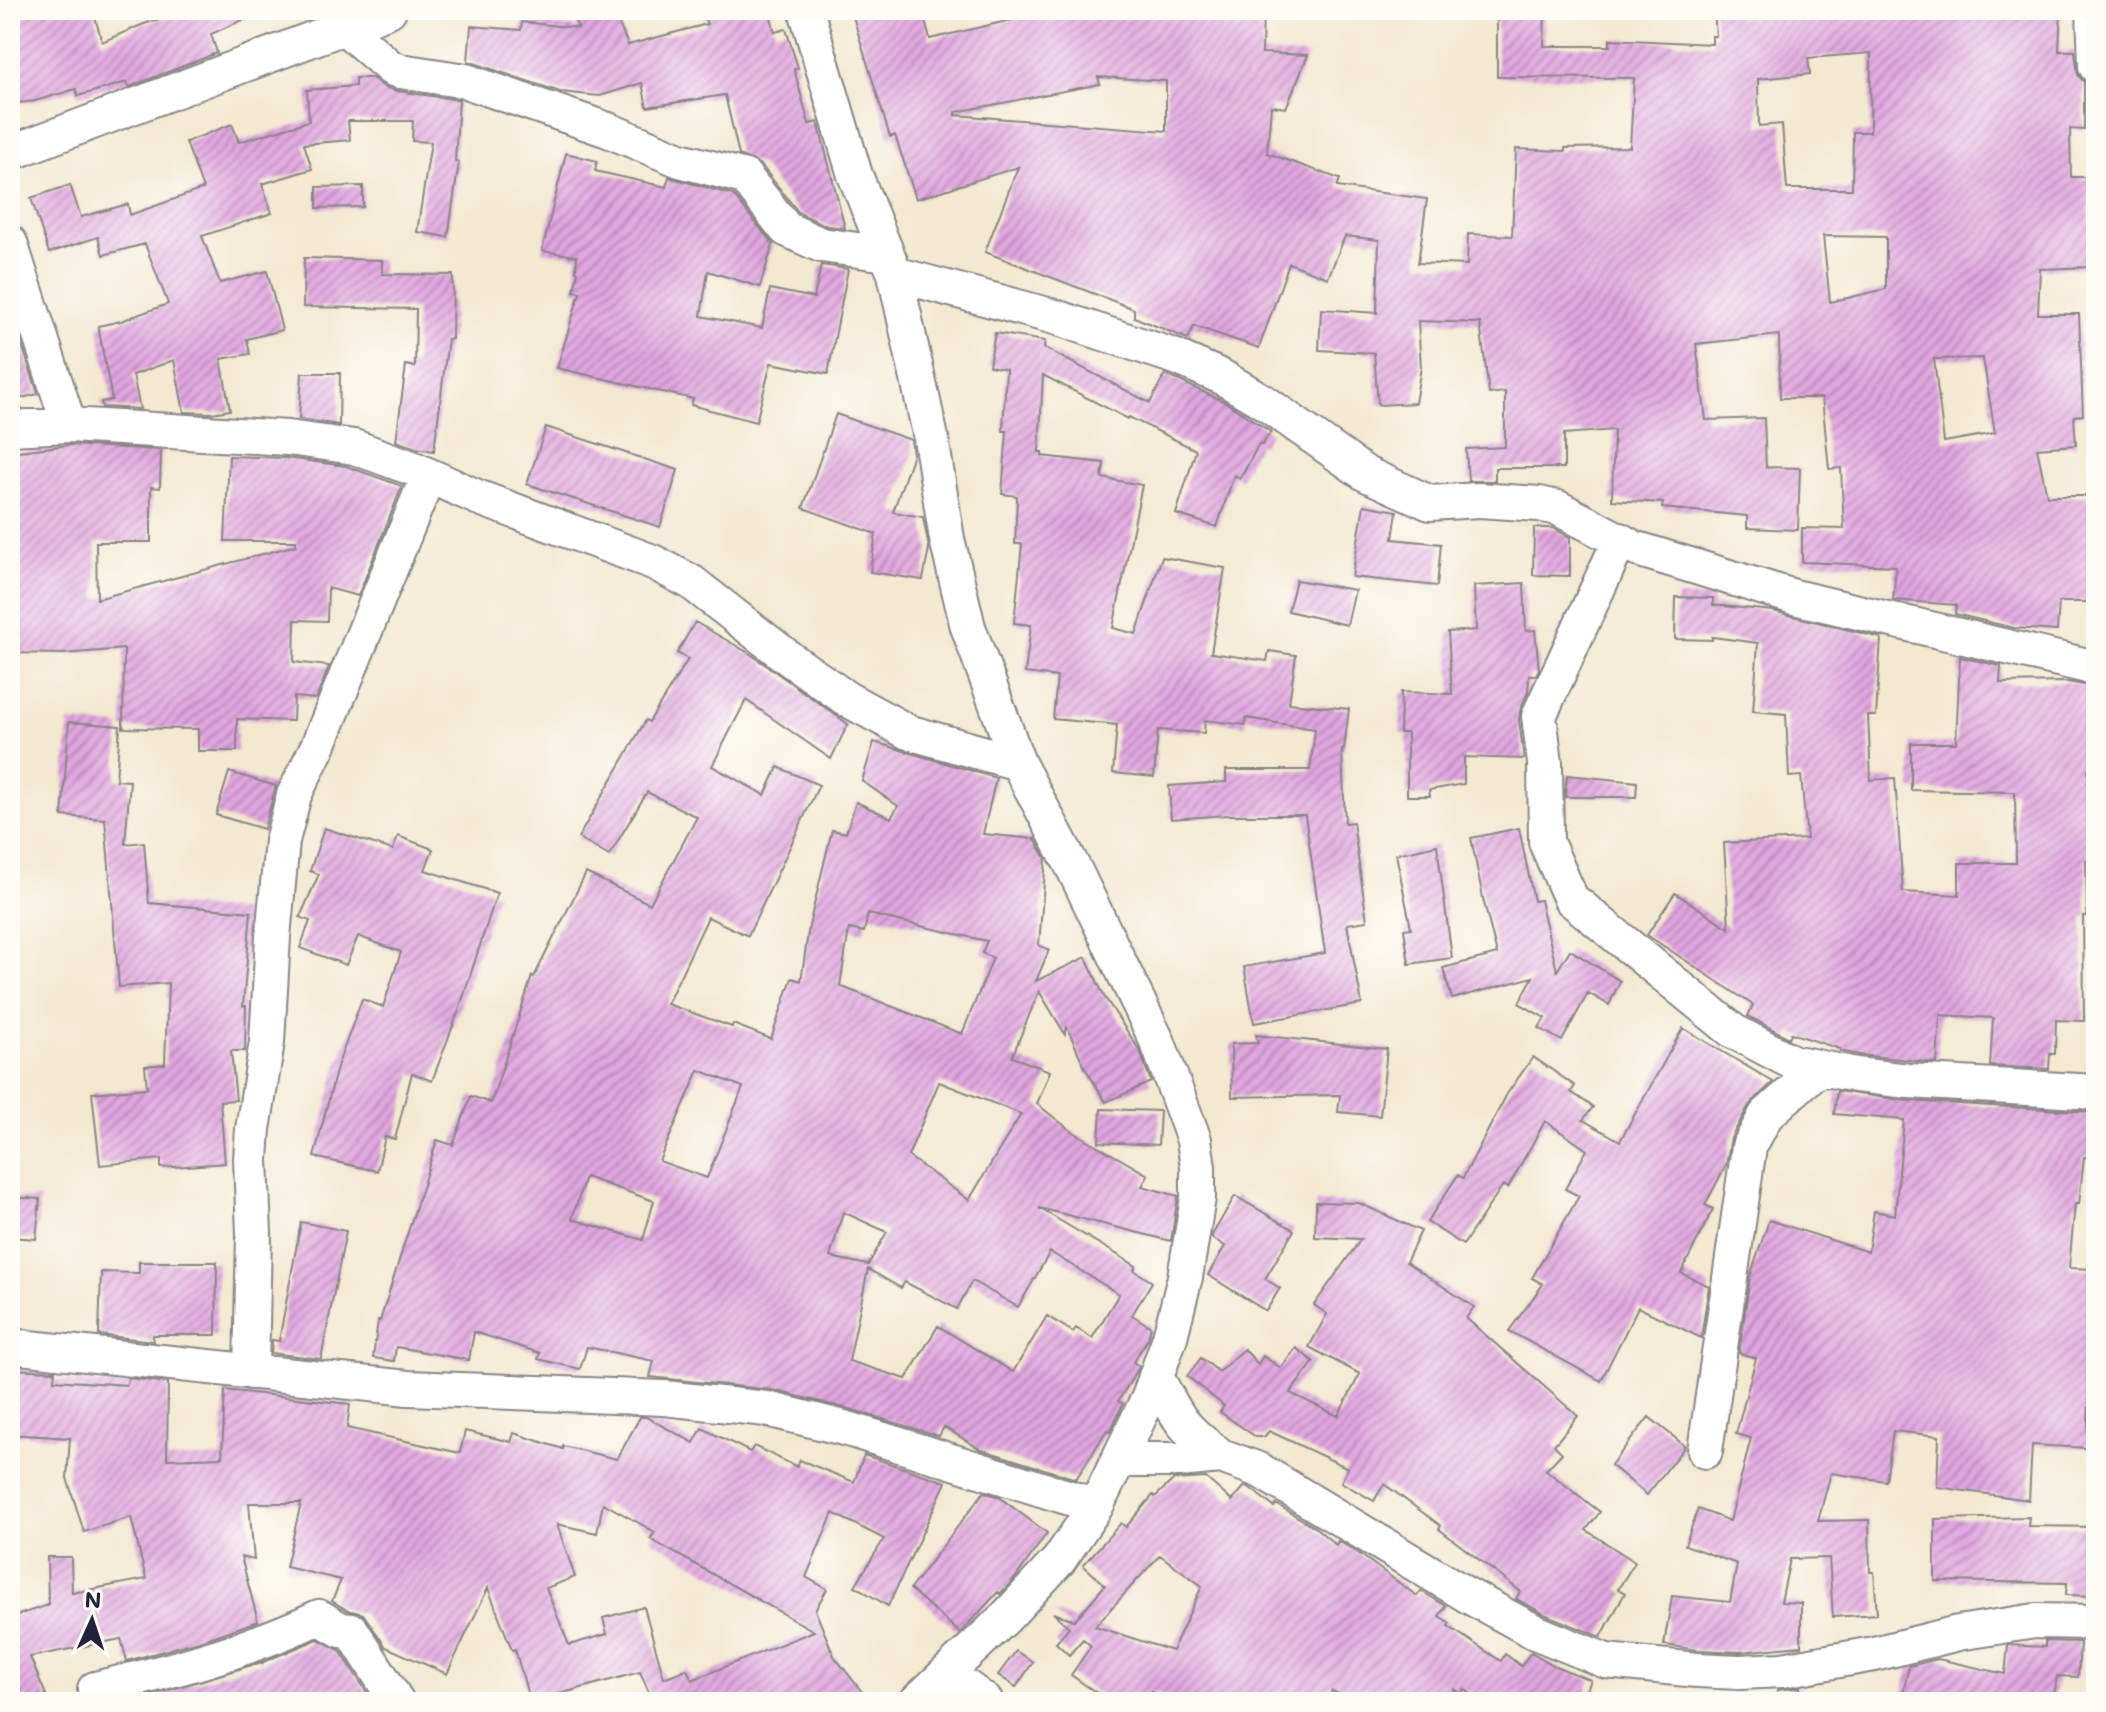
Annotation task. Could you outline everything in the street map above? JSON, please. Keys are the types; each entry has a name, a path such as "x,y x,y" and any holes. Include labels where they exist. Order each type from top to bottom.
{"street":[{"path":"10,153 389,10"},
{"path":"806,10 855,175 891,264 931,438 947,539 968,627 1018,763 1075,871 1158,1043 1194,1140 1198,1198 1185,1277 1170,1337 1149,1397 1096,1506 1059,1560 1005,1618 916,1702"},
{"path":"2094,10 2096,66"},
{"path":"344,27 391,68 466,81 608,130 680,160 745,177 786,229 821,245 891,264 1176,357 1222,377 1264,402 1366,474 1430,503 1479,500 1558,508 1634,548 1794,597 2096,668"},
{"path":"10,243 69,425"},
{"path":"10,428 69,425 288,438 354,447 477,497 653,562 691,582 847,699 908,732 1018,763"},
{"path":"251,1372 254,1234 251,1159 267,1042 282,841 294,795 318,746 428,476"},
{"path":"1620,540 1539,716 1545,763 1546,842 1571,899 1733,1031 1792,1062 1909,1081 2096,1092"},
{"path":"1705,1451 1749,1147 1766,1115 1819,1068"},
{"path":"10,1346 408,1388 664,1398 767,1409 848,1429 1096,1506"},
{"path":"1156,1376 1183,1425 1192,1436 1221,1456 1259,1470 1467,1595 1535,1632 1606,1661 1697,1670 1782,1670 1874,1654 1958,1633 2035,1621 2096,1622"},
{"path":"1120,1460 1221,1456"},
{"path":"95,1689 181,1669 286,1633 319,1617 341,1630 352,1631 397,1702"},
{"path":"947,1673 986,1702"}],"building":[{"path":"10,10 93,10 102,42 186,10 265,10 211,34 217,53 129,87 127,82 78,96 76,89 35,101 10,104"},
{"path":"570,10 613,10 628,45 707,24 703,14 715,10 769,10 775,32 786,29 798,68 794,69 809,124 818,122 845,228 827,226 799,213 761,165 739,155 725,95 647,107 642,83 600,96 560,92 468,61 471,26 521,30 522,22 578,28"},
{"path":"851,10 922,10 930,39 1011,20 1009,10 1040,10 1042,16 1075,10 1129,10 1129,15 1219,16 1219,10 1263,10 1262,53 1308,55 1286,108 1271,106 1267,153 1340,179 1337,187 1427,199 1418,263 1467,265 1468,234 1512,236 1516,149 1565,151 1565,148 1630,147 1634,78 1497,77 1497,10 1545,10 1544,46 1610,46 1610,39 1712,44 1712,36 1716,36 1714,10 2061,10 2059,51 2075,51 2078,75 2084,82 2084,130 2070,129 2071,177 2088,177 2092,267 2040,269 2038,314 2079,314 2083,415 2074,416 2076,445 2037,448 2047,496 2090,496 2090,561 2096,561 2096,602 2059,602 2057,631 2014,628 1955,614 1956,605 1893,600 1896,566 1802,562 1802,528 1844,529 1841,468 1829,469 1822,398 1780,398 1779,335 1696,344 1706,420 1764,418 1766,467 1800,468 1798,530 1747,528 1747,516 1662,508 1663,503 1612,500 1614,430 1564,434 1564,468 1495,468 1495,481 1468,481 1466,449 1505,447 1505,392 1489,394 1480,323 1418,321 1421,367 1415,403 1378,405 1374,353 1319,350 1321,309 1377,313 1379,240 1345,236 1328,278 1289,263 1259,348 1194,326 1188,339 1134,317 1134,309 985,252 1018,167 916,199 895,135 890,137","holes":["1871,53 1870,132 1853,132 1852,189 1787,189 1782,124 1759,126 1758,79 1810,74 1808,58","1098,77 1166,81 1166,131 956,115 956,112 1100,84","1823,236 1886,237 1886,289 1830,302","1983,358 1995,433 1944,442 1934,359"]},
{"path":"355,78 372,78 384,87 397,91 459,100 455,161 459,162 448,237 417,232 431,142 412,141 413,121 348,121 350,140 304,144 312,169 262,184 272,213 202,236 220,283 267,271 282,330 247,339 250,354 221,359 230,410 184,412 174,360 133,375 140,409 102,407 101,402 112,400 98,326 168,304 145,244 103,255 98,237 49,253 31,198 70,185 81,217 128,204 130,215 203,189 186,142 232,124 239,142 309,121 307,90 355,86"},
{"path":"566,153 597,161 595,171 666,187 669,177 733,195 773,244 760,287 708,271 701,316 762,328 770,289 814,298 821,265 848,269 828,374 771,363 756,422 691,405 693,399 557,368 580,292 574,291 577,256 542,251"},
{"path":"363,186 363,207 317,208 317,187"},
{"path":"304,258 382,260 382,274 453,275 452,339 448,339 434,451 396,441 406,365 415,367 416,309 303,307"},
{"path":"10,308 38,394 10,401"},
{"path":"995,333 1045,341 1044,348 1150,403 1165,374 1225,402 1271,432 1262,445 1259,444 1240,479 1234,475 1217,527 1176,514 1196,450 1043,375 1039,452 1042,456 1104,463 1102,478 1142,485 1113,628 1136,634 1162,557 1225,568 1211,653 1267,661 1269,651 1296,655 1289,703 1349,709 1342,750 1345,823 1353,822 1367,921 1347,924 1362,1004 1254,1023 1244,967 1325,953 1305,815 1171,819 1169,786 1226,782 1226,770 1310,770 1315,729 1246,718 1245,725 1205,720 1204,733 1158,730 1154,777 1113,773 1117,725 1053,719 1057,677 1025,673 1031,625 1014,623 1022,544 1015,544 1017,496 1002,494 1007,431 1003,431 1006,369 989,366"},
{"path":"302,373 340,373 339,425 299,419"},
{"path":"836,414 911,440 913,454 893,512 923,517 929,548 923,580 870,572 876,534 803,508"},
{"path":"546,427 678,470 660,527 527,484"},
{"path":"69,445 161,450 160,488 151,487 151,542 96,542 97,599 296,545 296,541 225,541 229,456 286,458 346,466 402,486 358,596 328,588 327,621 295,620 294,662 329,666 316,699 294,697 293,721 237,719 237,751 198,751 198,729 123,728 124,649 63,654 10,653 10,514 13,514 10,452"},
{"path":"1364,505 1397,511 1393,539 1441,544 1437,586 1352,577"},
{"path":"1534,528 1553,528 1570,537 1570,576 1533,575"},
{"path":"1296,580 1355,590 1347,625 1288,611"},
{"path":"1524,583 1526,631 1535,630 1539,669 1536,675 1529,675 1528,692 1519,719 1524,759 1464,757 1464,784 1429,790 1430,796 1407,796 1407,733 1400,733 1401,692 1452,694 1448,632 1476,630 1474,586"},
{"path":"1676,597 1713,598 1713,605 1773,611 1881,638 1876,716 1868,716 1871,780 1895,778 1903,892 1959,895 1959,863 2016,863 2015,792 1911,790 1911,743 1956,743 1960,657 2001,666 2000,683 2067,682 2096,687 2096,769 2088,769 2090,859 2086,860 2087,916 2083,916 2084,1021 2056,1020 2055,1054 2050,1054 2049,1069 1990,1066 1993,1018 1940,1015 1937,1063 1859,1055 1791,1033 1789,1038 1748,1016 1753,1005 1647,935 1675,893 1729,928 1724,843 1807,839 1801,776 1789,777 1786,714 1753,711 1758,643 1712,637 1712,640 1675,639"},
{"path":"695,622 749,653 848,724 831,759 746,700 712,766 765,795 778,767 819,785 748,936 708,917 667,1004 771,1039 792,978 801,981 809,926 832,830 846,833 856,802 891,818 898,806 862,781 874,742 996,778 983,834 1035,839 1046,858 1039,945 1049,950 1036,981 1086,957 1104,996 1140,1051 1151,1082 1106,1102 1085,1068 1067,1027 1065,1034 1039,991 1012,1057 1050,1071 1037,1104 1070,1130 1148,1175 1142,1186 1178,1196 1171,1241 1039,1208 1136,1266 1134,1270 1152,1282 1132,1315 1151,1327 1148,1339 1133,1362 1139,1366 1118,1401 1123,1404 1110,1432 1107,1430 1076,1479 980,1449 944,1427 939,1436 772,1390 650,1377 654,1361 587,1347 580,1369 538,1359 540,1353 474,1332 469,1360 396,1347 394,1361 373,1358 378,1320 437,1140 453,1145 471,1096 491,1103 532,976 586,873 650,904 697,817 647,792 609,856 578,838 646,720 649,722 688,659 677,653","holes":["868,914 987,941 982,953 993,958 962,1034 840,986 849,929 864,932","699,1070 743,1087 707,1178 659,1161","939,1082 1021,1114 969,1200 908,1156","585,1177 654,1201 643,1240 572,1219","843,1212 887,1232 868,1265 830,1257","1050,1252 1119,1294 1092,1338 1076,1328 1073,1332 1047,1316 1013,1372 938,1326 906,1379 849,1361 868,1269 901,1288 905,1282 957,1309 972,1281 1018,1307"]},
{"path":"69,722 120,726 116,780 130,781 125,844 144,842 149,903 251,912 243,1006 246,1006 245,1051 231,1051 236,1100 220,1101 225,1163 161,1168 161,1159 100,1165 92,1093 147,1088 145,1066 165,1064 168,983 119,987 105,819 62,816"},
{"path":"229,772 276,786 264,829 216,815"},
{"path":"1567,775 1637,782 1636,797 1565,797"},
{"path":"324,828 393,850 398,836 433,849 425,870 497,893 432,1081 412,1073 395,1139 385,1137 377,1171 314,1157 337,1067 362,999 383,1007 401,952 358,936 346,965 300,948 310,921 300,917 319,874 310,871"},
{"path":"1519,828 1534,901 1540,900 1557,971 1570,950 1620,981 1609,1005 1588,993 1562,1041 1539,1028 1545,1018 1519,1003 1533,977 1452,999 1443,968 1497,954 1471,838"},
{"path":"1437,845 1452,958 1409,964 1404,929 1411,928 1396,854"},
{"path":"1683,1028 1773,1082 1749,1105 1731,1138 1726,1165 1705,1205 1713,1209 1681,1273 1709,1286 1701,1338 1638,1307 1601,1381 1509,1331 1543,1284 1532,1278 1579,1196 1565,1189 1587,1150 1545,1121 1508,1188 1503,1185 1463,1245 1427,1222 1458,1175 1463,1178 1507,1094 1533,1057 1575,1086 1571,1092 1593,1107 1583,1120 1620,1141"},
{"path":"1256,1035 1387,1049 1380,1116 1338,1112 1340,1095 1232,1097 1231,1044 1258,1043"},
{"path":"1837,1091 1908,1101 2095,1112 2093,1158 2084,1157 2079,1204 2075,1204 2069,1268 2096,1269 2096,1377 2090,1376 2087,1448 2032,1445 2029,1500 1937,1487 1939,1436 1893,1431 1886,1481 1831,1473 1818,1521 1869,1520 1870,1572 1874,1572 1877,1614 1833,1617 1829,1558 1790,1559 1781,1602 1801,1603 1801,1646 1740,1652 1664,1645 1672,1596 1730,1602 1737,1564 1685,1545 1698,1509 1730,1521 1751,1438 1736,1434 1756,1358 1739,1353 1750,1277 1769,1220 1868,1252 1874,1211 1895,1215 1904,1120 1834,1114"},
{"path":"1101,1109 1160,1111 1158,1145 1099,1142"},
{"path":"1235,1196 1294,1230 1265,1279 1280,1288 1266,1311 1208,1275 1225,1246 1212,1235"},
{"path":"10,1197 40,1199 36,1239 10,1237"},
{"path":"1316,1202 1359,1203 1421,1231 1406,1262 1474,1307 1466,1318 1578,1416 1554,1445 1562,1453 1546,1470 1600,1512 1586,1530 1635,1562 1618,1589 1625,1593 1601,1637 1516,1599 1520,1591 1384,1484 1374,1501 1341,1482 1348,1468 1269,1431 1264,1437 1256,1437 1220,1412 1224,1406 1187,1376 1201,1358 1219,1372 1244,1349 1258,1364 1263,1356 1281,1368 1296,1348 1314,1362 1290,1393 1338,1416 1360,1374 1309,1347 1327,1314 1314,1305 1361,1239 1315,1237"},
{"path":"301,1222 346,1231 321,1359 271,1353 272,1340 279,1341"},
{"path":"139,1262 217,1262 216,1335 153,1335 153,1341 99,1335 101,1272 139,1273"},
{"path":"11,1369 55,1371 54,1380 127,1385 128,1378 168,1383 167,1459 222,1457 225,1390 350,1404 347,1428 460,1453 465,1431 511,1442 514,1433 563,1449 563,1446 617,1459 640,1417 646,1417 694,1443 702,1428 750,1452 754,1446 797,1467 800,1460 854,1482 864,1455 946,1482 888,1606 855,1586 884,1539 833,1513 806,1577 827,1589 815,1610 834,1656 870,1702 641,1702 651,1697 640,1672 530,1702 515,1649 512,1650 488,1588 447,1674 386,1647 363,1614 347,1610 332,1601 341,1580 286,1567 301,1503 249,1503 254,1560 241,1557 258,1621 127,1661 121,1639 30,1657 49,1702 21,1702 10,1671 10,1612 12,1617 48,1605 47,1557 71,1557 72,1593 146,1579 131,1517 84,1532 67,1478 70,1438 10,1434","holes":["603,1503 655,1532 650,1539 814,1631 692,1680 687,1669 664,1678 644,1607 603,1618 607,1634 569,1645 546,1588 575,1577 557,1524 597,1533"]},
{"path":"1649,1417 1685,1446 1647,1495 1611,1465"},
{"path":"1206,1478 1232,1501 1245,1486 1250,1488 1274,1507 1276,1504 1316,1528 1336,1545 1338,1541 1357,1552 1417,1596 1421,1591 1446,1606 1439,1616 1450,1623 1448,1626 1501,1661 1505,1654 1521,1666 1531,1652 1555,1666 1591,1680 1582,1702 1483,1702 1464,1689 1461,1694 1454,1689 1448,1702 1355,1702 1332,1691 1327,1702 1180,1702 1152,1692 1151,1702 1110,1702 1071,1675 1091,1646 1083,1639 1069,1655 1056,1643 1069,1627 1053,1613 1075,1620 1105,1585 1083,1565 1121,1523 1126,1527 1153,1495 1155,1497 1173,1480","holes":["1160,1555 1202,1586 1172,1651 1095,1626"]},
{"path":"984,1492 999,1497 1047,1533 1016,1577 960,1633 910,1589"},
{"path":"2029,1517 2028,1526 2096,1527 2096,1596 2066,1595 2067,1583 1935,1581 1935,1519"},
{"path":"318,1639 340,1650 373,1702 140,1702 139,1699 262,1662 262,1665"},
{"path":"2045,1641 2080,1642 2078,1677 2057,1676 2053,1702 1901,1702 1909,1666 1938,1659 2005,1674 2008,1645 2045,1647"},
{"path":"1016,1651 1033,1662 1016,1687 998,1675"},
{"path":"1800,1687 1800,1702 1777,1702 1777,1690"}]}
